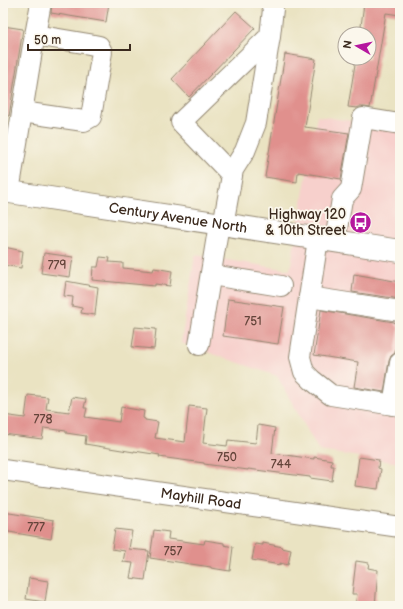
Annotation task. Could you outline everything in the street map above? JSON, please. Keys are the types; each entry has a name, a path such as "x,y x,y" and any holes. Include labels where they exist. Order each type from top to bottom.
{"main road":[{"name":"Century Avenue North","path":"6,192 400,251"}],"street":[{"path":"6,192 42,3"},
{"path":"199,345 211,275 233,170 245,151 256,123 270,36 273,9 271,3"},
{"path":"22,112 84,121 91,117 101,59 102,52 99,46 35,35"},
{"path":"232,175 181,122 270,36"},
{"path":"400,124 363,118 351,189 342,199 326,240 309,297 300,357 304,372 331,396 397,406 400,363"},
{"path":"211,275 281,286"},
{"path":"309,297 400,311"},
{"name":"Mayhill Road","path":"3,470 400,527"}],"shaded area":[{"path":"317,116 400,128 400,463 319,451 277,376 181,343 195,255 290,270"}],"building":[{"path":"52,3 109,3 106,22 51,13"},
{"path":"364,3 400,3 400,15 386,13 370,108 348,107 355,66 377,66 377,26 361,26"},
{"path":"236,11 255,28 189,97 172,79"},
{"path":"3,26 23,29 9,116 3,115"},
{"path":"285,54 316,59 305,127 349,133 341,179 298,172 297,182 265,177"},
{"path":"4,247 23,251 21,268 3,265"},
{"path":"44,253 73,257 70,277 41,273"},
{"path":"100,257 110,258 109,262 123,263 123,268 153,271 154,268 172,271 170,286 92,280 93,267 98,267"},
{"path":"354,274 400,282 400,299 352,292"},
{"path":"66,281 98,287 95,315 81,313 82,308 72,306 73,297 64,296"},
{"path":"228,299 284,307 278,344 223,336"},
{"path":"321,310 394,322 399,329 395,353 391,356 389,361 384,392 354,387 358,362 314,355"},
{"path":"135,327 156,329 154,349 132,347"},
{"path":"28,395 48,397 46,409 69,412 72,397 86,399 84,408 87,408 85,417 119,422 121,407 144,411 143,418 145,420 158,422 155,438 185,442 189,406 207,408 203,443 227,446 228,440 256,443 258,425 275,428 272,453 332,460 331,466 334,466 332,481 204,464 159,457 160,455 85,444 86,436 66,433 66,431 44,428 42,439 3,434 3,415 25,418"},
{"path":"359,457 379,460 378,468 381,469 378,489 355,486"},
{"path":"3,512 54,520 51,539 3,531"},
{"path":"115,529 132,531 129,549 149,551 145,580 130,578 133,563 123,562 125,551 112,549"},
{"path":"154,530 169,532 168,539 204,544 205,540 224,543 224,545 233,547 230,571 150,558"},
{"path":"263,543 291,550 288,565 252,560 255,544 263,545"},
{"path":"356,561 369,563 368,568 378,570 375,606 355,606 357,594 352,594"},
{"path":"29,578 48,581 45,602 26,599"}],"place":[{"name":"Highway 120 & 10th Street","path":"361,222"}]}
